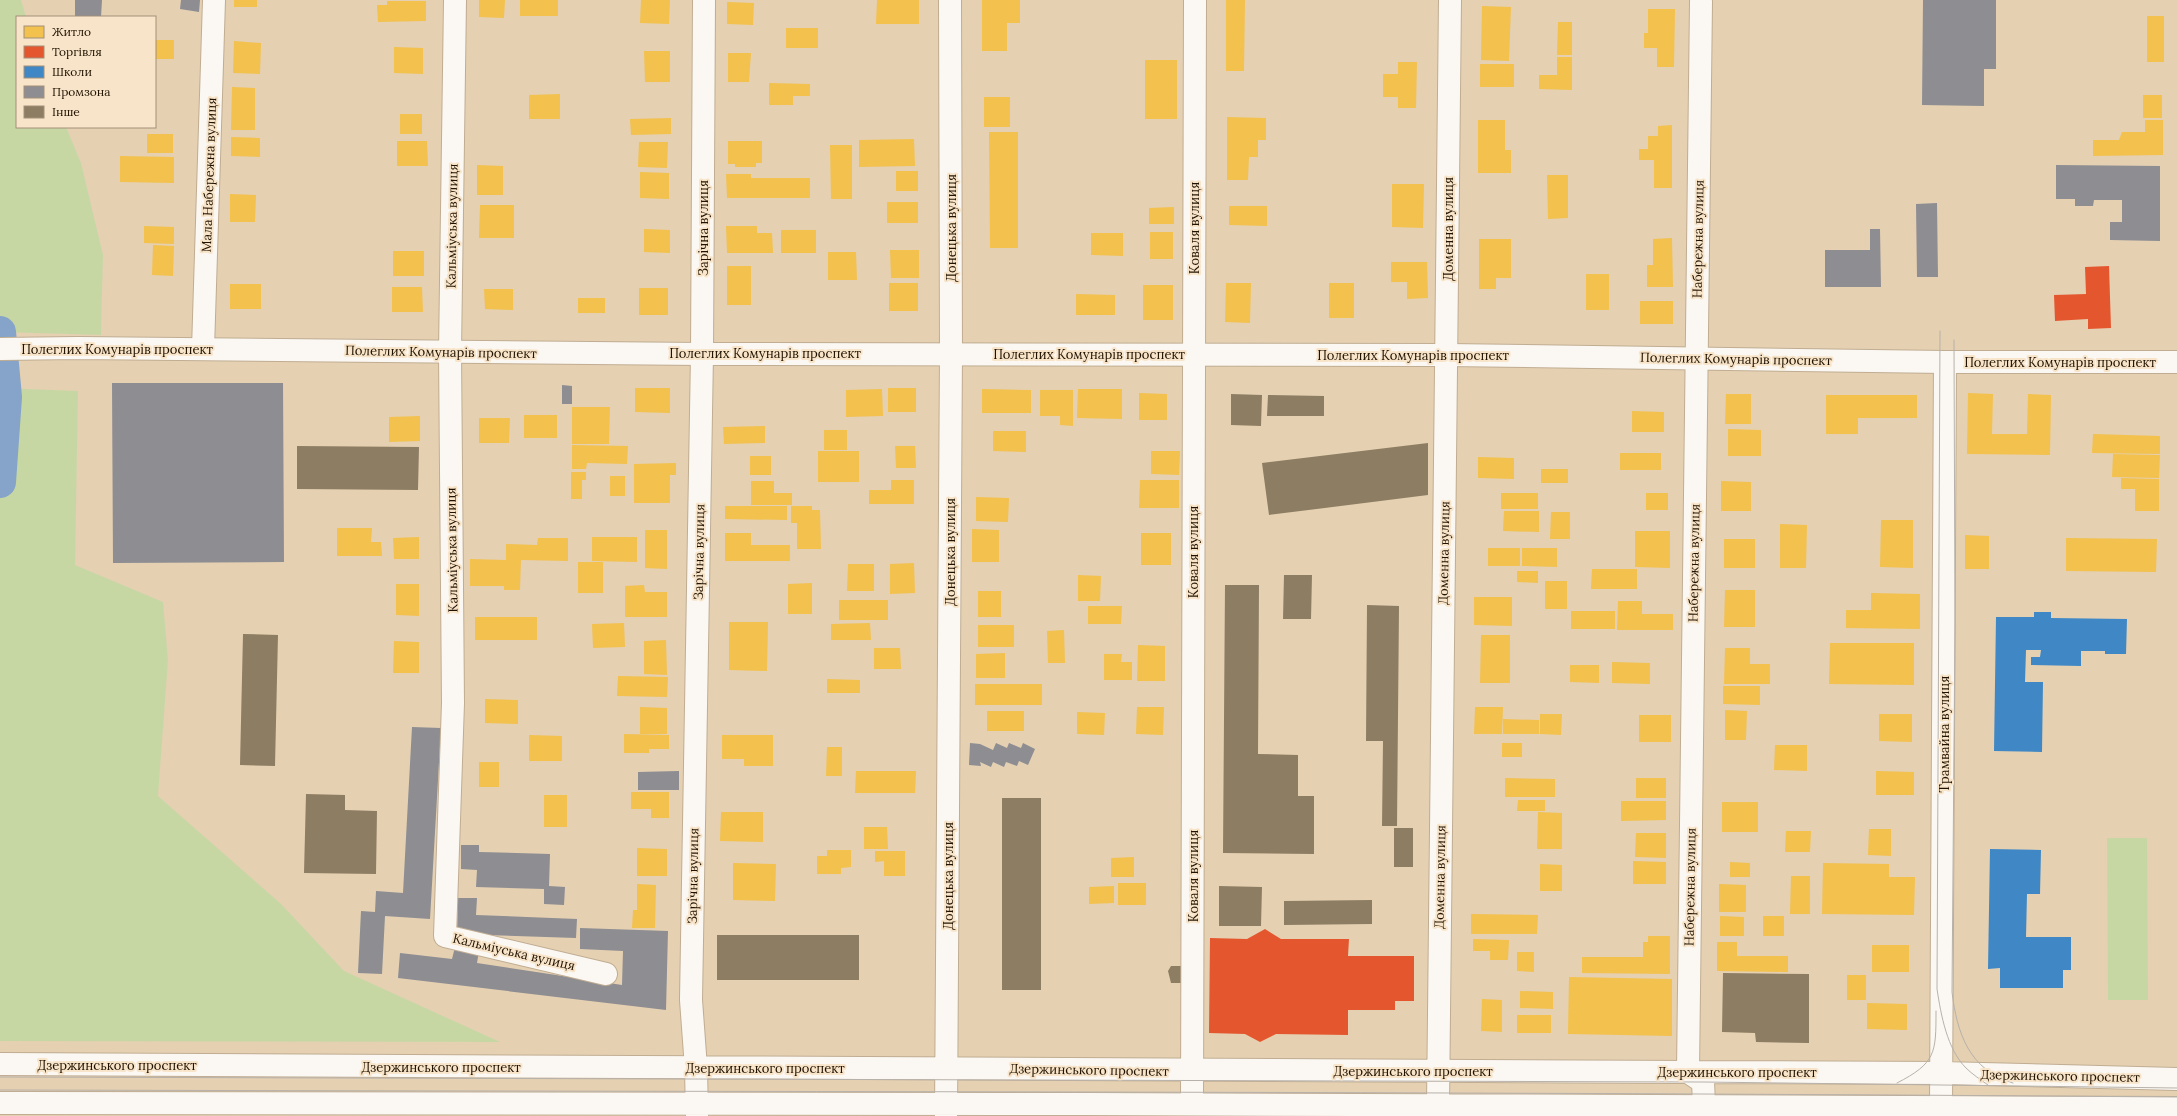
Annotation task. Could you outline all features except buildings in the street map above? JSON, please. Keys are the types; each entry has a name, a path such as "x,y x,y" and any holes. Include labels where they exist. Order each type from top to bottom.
{"street":[{"name":"Мала Набережна вулиця","path":"203,349 214,0"},
{"name":"Кальміуська вулиця","path":"455,0 450,352 454,703 445,936 606,974"},
{"name":"Зарічна вулиця","path":"696,1110 696,1068 691,1000 702,354 704,0"},
{"name":"Донецька вулиця","path":"946,1110 951,353 950,0"},
{"name":"Коваля вулиця","path":"1192,1104 1195,0"},
{"name":"Доменна вулиця","path":"1436,1111 1438,1072 1450,0"},
{"name":"Набережна вулиця","path":"1688,1072 1701,2"},
{"name":"Полеглих Комунарів проспект","path":"0,349 78,348 702,354 951,353 1447,355 1945,362 2177,362"},
{"name":"Трамвайна вулиця","path":"1941,1106 1945,362"},
{"name":"Дзержинського проспект","path":"0,1064 947,1068 1192,1071 1942,1073 2177,1079"},
{"path":"1688,1072 1703,1082 1706,1110"},
{"path":"0,1103 625,1110 946,1110 1192,1104 1436,1111 1706,1110 1941,1106 1987,1111 2177,1108"}],"green space":[{"path":"0,0 21,0 26,16 16,16 16,128 66,128 81,163 103,255 101,335 0,332"},
{"path":"0,388 78,391 75,565 163,602 168,660 158,796 281,904 344,971 500,1042 0,1041"},
{"path":"2107,838 2147,838 2148,1000 2108,1000"}],"waterway":[{"path":"0,332 6,397 0,482"}],"tram line":[{"path":"1940,331 1937,989 1946,1031 1954,1051 1966,1068 1988,1085"},
{"path":"1954,340 1955,624 1952,992 1957,1022 1968,1048 1986,1069 1998,1077 2013,1083"},
{"path":"1897,1083 1920,1069 1931,1055 1934,1047 1936,1011"},
{"path":"0,1077 1703,1082 2177,1088"},
{"path":"0,1090 1361,1093 2177,1097"}]}
